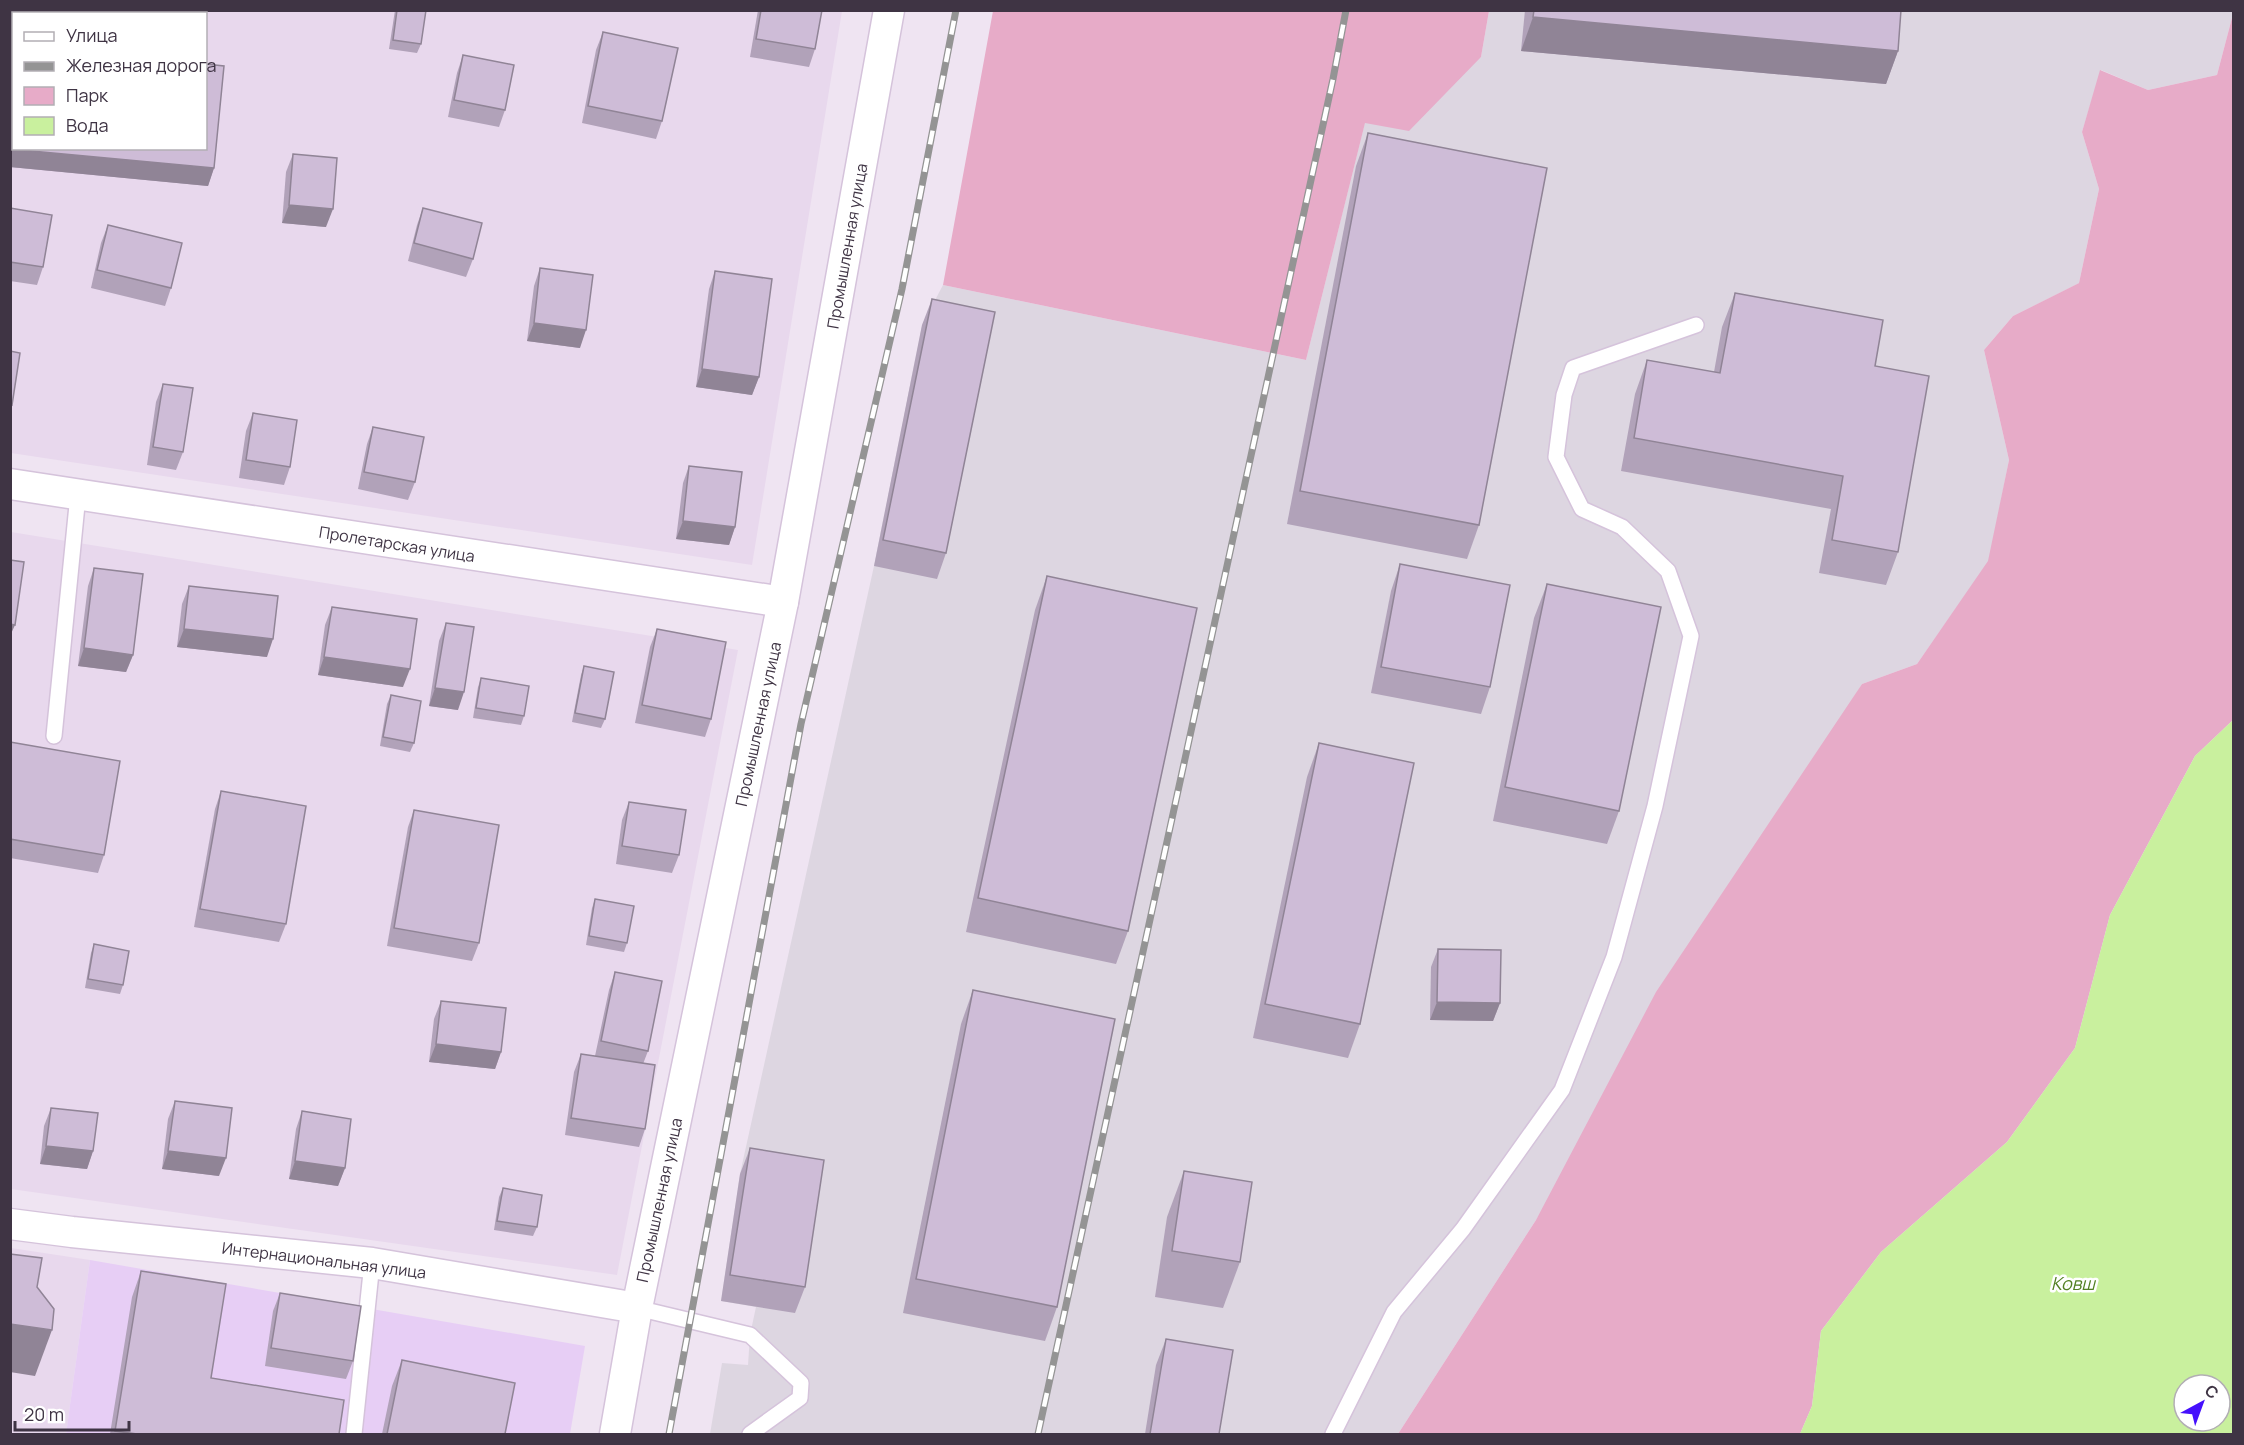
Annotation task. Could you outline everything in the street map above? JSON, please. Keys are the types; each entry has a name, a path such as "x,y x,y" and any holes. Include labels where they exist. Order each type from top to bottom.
{"street":[{"name":"Промышленная улица","path":"615,1434 637,1308 783,602 889,10"},
{"name":"Пролетарская улица","path":"10,484 783,602"},
{"name":"Интернациональная улица","path":"10,1224 372,1263 637,1308"}],"lane":[{"path":"1333,1434 1394,1312 1463,1229 1562,1090 1614,957 1655,806 1691,636 1668,571 1622,527 1582,509 1556,457 1564,395 1573,368 1696,325"},
{"path":"54,736 78,495"},
{"path":"354,1434 372,1263"},
{"path":"637,1308 750,1335 801,1383 800,1398 750,1434"}],"shaded area":[{"path":"10,11 842,11 752,565 11,453"},
{"path":"1489,11 2233,11 2233,14 2217,75 2148,90 2101,70 2082,132 2099,189 2079,283 2013,316 1984,350 2009,460 1989,561 1917,664 1862,684 1536,1220 1398,1434 710,1434 722,1363 748,1365 750,1335 756,1307 721,1301 740,1174 874,566 922,325 943,285 1306,360 1365,122 1481,57"},
{"path":"11,532 738,650 617,1275 11,1189"},
{"path":"11,1248 90,1260 66,1434 11,1434"},
{"path":"90,1260 585,1346 570,1434 66,1434"}],"green space":[{"path":"993,10 1489,11 1481,57 1409,131 1365,123 1306,360 943,285"},
{"path":"2233,14 2233,720 2195,756 2110,915 2075,1048 2007,1142 1881,1252 1821,1331 1812,1406 1800,1434 1398,1434 1536,1220 1656,992 1862,684 1917,664 1988,561 2009,460 1984,350 2013,316 2079,283 2099,189 2082,132 2100,70 2148,90 2217,75"}],"water":[{"name":"Ковш","path":"2233,720 2233,1434 1800,1434 1812,1406 1821,1331 1881,1252 2007,1142 2075,1048 2110,915 2195,756"}],"building":[{"path":"397,10 426,10 421,44 393,40"},
{"path":"761,10 822,10 815,49 756,39"},
{"path":"1534,10 1901,10 1898,51 1533,17"},
{"path":"603,32 678,48 662,121 588,106"},
{"path":"463,55 514,65 505,110 454,100"},
{"path":"12,62 12,149 10,149"},
{"path":"207,64 224,66 214,168 21,150 207,150"},
{"path":"1368,133 1547,168 1479,525 1300,491"},
{"path":"293,154 337,158 333,209 289,205"},
{"path":"10,208 52,215 43,267 10,262"},
{"path":"423,208 482,223 473,259 414,243"},
{"path":"108,225 182,243 171,288 97,270"},
{"path":"540,268 593,275 586,330 534,323"},
{"path":"715,271 772,279 759,377 702,369"},
{"path":"1735,293 1883,320 1875,366 1929,376 1898,552 1832,540 1843,476 1634,438 1647,360 1720,373"},
{"path":"932,299 995,312 946,553 883,540"},
{"path":"10,351 20,353 12,405 10,404"},
{"path":"163,384 193,388 183,452 153,447"},
{"path":"253,413 297,420 290,467 246,460"},
{"path":"373,427 424,437 415,482 364,472"},
{"path":"689,466 742,472 735,527 683,521"},
{"path":"10,560 24,562 15,625 10,624"},
{"path":"1400,564 1510,585 1490,687 1381,667"},
{"path":"94,568 143,574 133,655 84,648"},
{"path":"1047,576 1197,608 1128,931 978,898"},
{"path":"1547,584 1661,607 1619,811 1505,787"},
{"path":"189,586 278,596 273,639 184,629"},
{"path":"332,607 417,619 410,669 324,657"},
{"path":"446,623 474,627 464,692 435,688"},
{"path":"657,629 726,642 711,719 642,705"},
{"path":"584,666 614,672 605,719 575,713"},
{"path":"481,678 529,686 524,716 476,708"},
{"path":"391,695 421,701 414,743 383,737"},
{"path":"10,742 120,761 104,855 10,839"},
{"path":"1319,743 1414,763 1360,1024 1265,1004"},
{"path":"221,791 306,806 286,924 200,909"},
{"path":"629,802 686,810 679,855 622,846"},
{"path":"414,810 499,825 479,943 394,928"},
{"path":"595,899 634,906 627,943 589,936"},
{"path":"94,944 129,951 123,985 88,979"},
{"path":"1438,949 1501,950 1500,1003 1437,1002"},
{"path":"615,972 662,981 648,1051 601,1041"},
{"path":"973,990 1115,1019 1057,1307 916,1279"},
{"path":"441,1001 506,1008 501,1052 436,1044"},
{"path":"581,1054 655,1065 645,1129 571,1118"},
{"path":"175,1101 232,1108 226,1158 168,1151"},
{"path":"51,1108 98,1113 93,1151 46,1146"},
{"path":"302,1111 351,1119 345,1168 295,1161"},
{"path":"750,1148 824,1160 805,1287 730,1275"},
{"path":"1184,1171 1252,1182 1240,1262 1172,1251"},
{"path":"503,1188 542,1195 537,1227 497,1221"},
{"path":"10,1254 42,1258 37,1287 54,1309 52,1330 10,1324"},
{"path":"141,1271 226,1284 211,1378 344,1400 339,1434 137,1434 115,1431"},
{"path":"280,1293 361,1306 353,1361 271,1348"},
{"path":"1166,1339 1233,1350 1219,1434 1150,1434"},
{"path":"402,1360 515,1383 505,1434 387,1434"}],"railway":[{"path":"669,1434 801,724 902,289 956,10"},
{"path":"1038,1434 1333,79 1346,10"}]}
